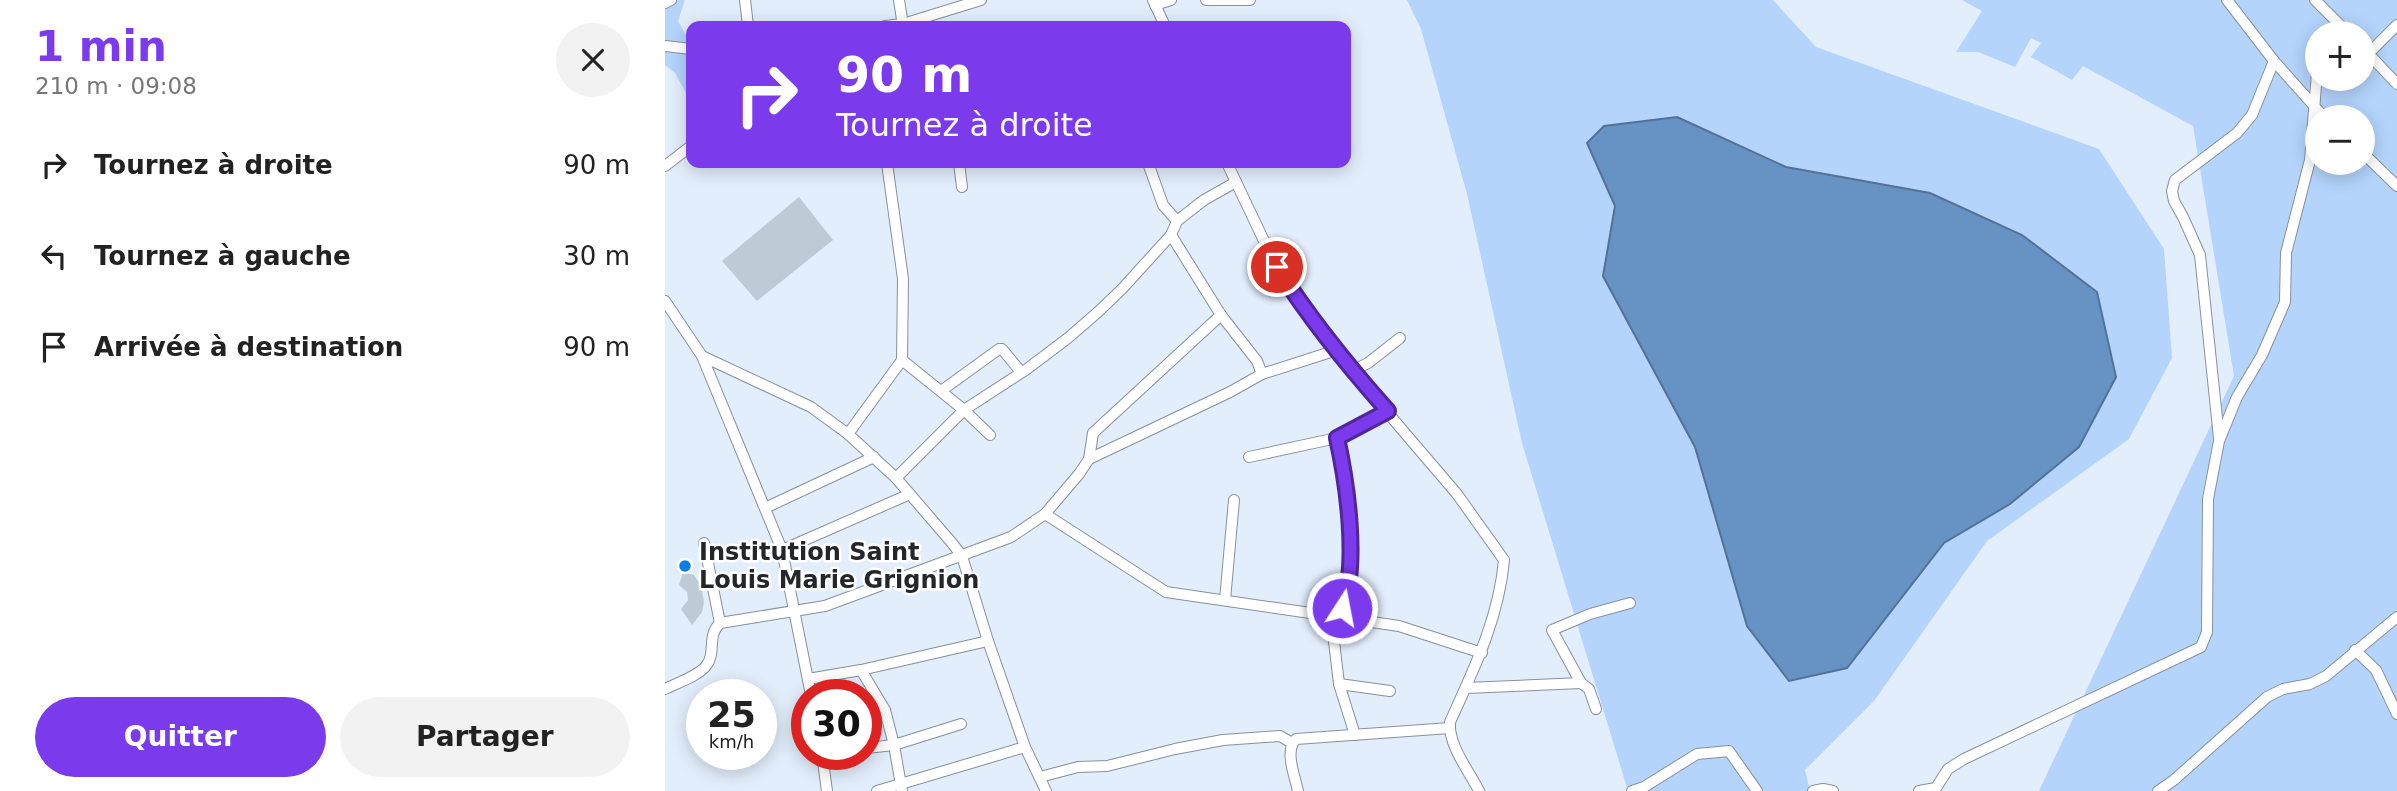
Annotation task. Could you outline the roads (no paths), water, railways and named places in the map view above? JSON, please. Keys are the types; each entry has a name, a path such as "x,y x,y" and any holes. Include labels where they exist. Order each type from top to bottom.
{"street":[{"path":"665,3 671,0"},
{"path":"745,0 747,21"},
{"path":"899,0 902,21"},
{"path":"915,21 981,0"},
{"path":"1163,21 1154,2 1171,0"},
{"path":"1206,0 1250,0"},
{"path":"2227,0 2312,105"},
{"path":"2315,0 2335,20"},
{"path":"2375,43 2397,25"},
{"path":"665,46 686,48"},
{"path":"2219,441 2200,255 2174,201 2172,191 2175,180 2237,133 2252,115 2274,61"},
{"path":"2375,61 2397,84"},
{"path":"665,166 686,150"},
{"path":"2375,165 2397,186"},
{"path":"848,434 902,360 903,269 888,168"},
{"path":"960,168 962,187"},
{"path":"1150,168 1163,205 1177,221"},
{"path":"1229,168 1277,267 1305,309 1352,371 1457,494 1504,560 1502,587 1482,653 1450,728 1454,743 1479,791"},
{"path":"1919,791 1942,790 1948,769 1965,759 2201,647 2207,632 2208,499 2219,441 2237,397 2262,355 2285,302 2286,253 2306,175"},
{"path":"896,478 964,410 1068,338 1114,297 1171,235 1177,221 1204,200 1236,183"},
{"path":"1171,235 1221,315 1257,361 1262,374"},
{"path":"665,301 702,356 782,550 808,679 861,670 988,641"},
{"path":"665,689 704,669 709,661 712,632 720,623 825,606 1011,537 1045,514 1068,488 1089,459 1093,433 1221,315"},
{"path":"1352,371 1368,363 1400,338"},
{"path":"941,391 999,349 1003,349 1021,372"},
{"path":"1089,459 1262,374 1337,350"},
{"path":"702,356 811,407 848,434 896,478 962,556 1025,747 1047,791"},
{"path":"902,360 964,410 990,435"},
{"path":"1249,457 1337,438 1388,411"},
{"path":"1337,438 1347,487 1349,533 1346,599 1334,616 1339,684 1355,735"},
{"path":"765,508 874,457"},
{"path":"782,550 910,494"},
{"path":"1225,600 1234,500"},
{"path":"1045,514 1166,592 1399,626 1482,653"},
{"path":"704,543 720,623"},
{"path":"1596,709 1588,689 1581,683 1552,629 1590,614 1630,603"},
{"path":"2158,791 2267,698 2283,689 2318,680 2397,617"},
{"path":"2355,650 2376,670 2397,714"},
{"path":"861,670 885,710 901,788"},
{"path":"1466,688 1581,683"},
{"path":"1339,684 1390,691"},
{"path":"882,746 961,724"},
{"path":"1298,791 1290,751 1296,739 1450,728"},
{"path":"1040,778 1078,767 1107,766 1223,740 1280,736 1292,743"},
{"path":"877,791 901,788 1025,747"},
{"path":"1632,791 1644,789 1697,754 1729,751 1757,791"},
{"path":"824,770 827,791"},
{"path":"1813,791 1833,791"}],"place":[{"name":"Institution Saint Louis Marie Grignion","path":"685,566"}]}
